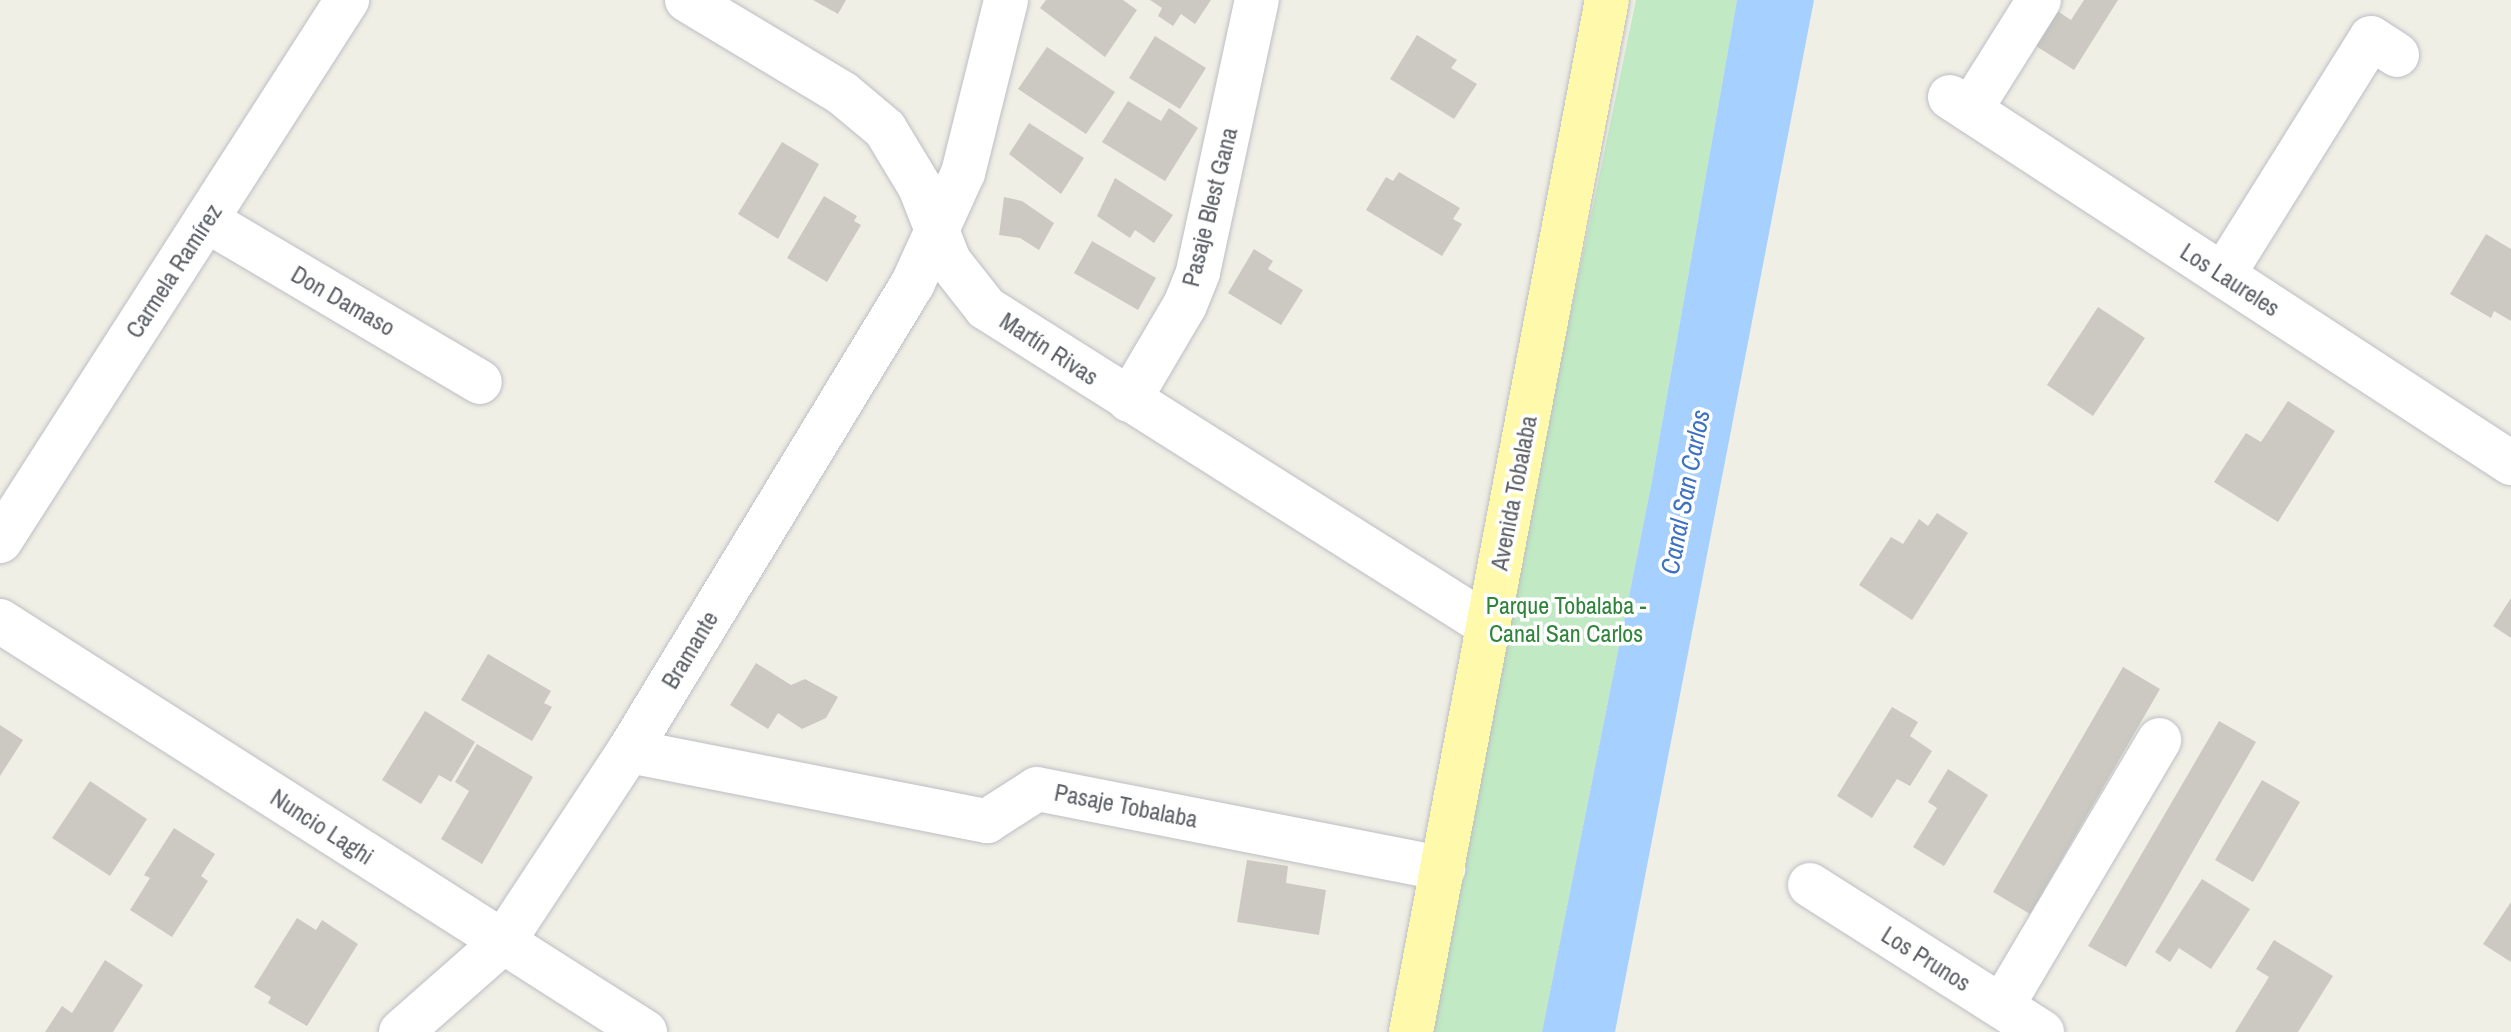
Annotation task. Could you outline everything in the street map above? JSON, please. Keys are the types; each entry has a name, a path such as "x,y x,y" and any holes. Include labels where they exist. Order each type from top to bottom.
{"main road":[{"name":"Avenida Tobalaba","path":"1411,1032 1607,0"}],"street":[{"name":"Carmela Ramírez","path":"0,541 347,0"},
{"name":"Martín Rivas","path":"687,0 865,110 902,152 938,236 964,284 986,308 1489,626"},
{"path":"938,236 981,112 1006,0"},
{"name":"Pasaje Blest Gana","path":"1129,400 1185,305 1198,272 1257,0"},
{"name":"Los Laureles","path":"2039,0 1960,104 2511,463"},
{"path":"2223,275 2371,38 2397,55"},
{"name":"Don Damaso","path":"206,220 480,382"},
{"name":"Bramante","path":"401,1032 503,942 629,751 938,236"},
{"name":"Nuncio Laghi","path":"0,621 645,1032"},
{"path":"2002,1006 2159,740"},
{"name":"Pasaje Tobalaba","path":"629,751 987,821 1037,789 1443,869"},
{"name":"Los Prunos","path":"1810,885 2042,1032"}],"green space":[{"name":"Parque Tobalaba - Canal San Carlos","path":"1636,0 1737,0 1651,486 1542,1032 1428,1032 1510,604"}],"water":[{"name":"Canal San Carlos","path":"1737,0 1814,0 1615,1032 1542,1032 1651,486"}],"building":[{"path":"813,0 846,0 838,14"},
{"path":"1046,0 1123,0 1137,10 1105,57 1040,8"},
{"path":"1150,0 1211,0 1195,24 1181,14 1173,26 1158,16 1162,8"},
{"path":"2084,0 2118,0 2074,70 2028,41 2050,6 2071,20"},
{"path":"1417,35 1457,60 1451,68 1477,84 1454,119 1390,79"},
{"path":"1155,36 1206,68 1180,109 1129,78"},
{"path":"1047,47 1115,92 1086,134 1018,89"},
{"path":"1128,101 1161,121 1169,108 1198,128 1165,181 1102,142"},
{"path":"1029,123 1084,158 1061,194 1009,154"},
{"path":"782,142 819,164 778,239 738,214"},
{"path":"1399,172 1460,208 1453,219 1462,224 1442,256 1366,210 1386,177 1393,181"},
{"path":"1115,178 1173,215 1154,243 1135,230 1130,238 1097,216"},
{"path":"824,196 857,216 854,221 861,225 827,282 787,258"},
{"path":"1004,197 1022,201 1054,223 1039,250 1020,238 999,235"},
{"path":"2486,234 2511,249 2511,321 2494,311 2491,318 2450,294"},
{"path":"1092,241 1156,278 1138,310 1074,273"},
{"path":"1254,249 1273,261 1268,269 1303,290 1281,325 1228,293"},
{"path":"2098,307 2145,338 2093,416 2047,385"},
{"path":"2288,401 2335,431 2278,522 2214,482 2246,433 2261,442"},
{"path":"1937,513 1968,533 1912,620 1859,585 1891,537 1903,544 1919,519 1928,526"},
{"path":"2511,598 2511,638 2493,626"},
{"path":"488,654 551,691 544,703 552,707 532,741 461,700"},
{"path":"756,663 791,685 805,679 838,697 826,718 802,729 778,713 768,729 730,705"},
{"path":"2123,667 2160,689 2030,914 1993,892"},
{"path":"1892,707 1918,722 1910,736 1932,751 1910,786 1897,779 1872,818 1837,796"},
{"path":"425,711 475,742 451,782 439,775 421,804 382,780"},
{"path":"2219,721 2256,742 2126,967 2088,946"},
{"path":"0,725 23,740 0,776"},
{"path":"477,744 533,777 482,864 441,839 469,791 455,782"},
{"path":"1948,769 1988,795 1944,866 1913,847 1937,808 1928,802"},
{"path":"2262,780 2300,802 2253,882 2215,860"},
{"path":"90,781 147,819 110,876 52,838"},
{"path":"174,828 215,854 201,876 208,881 172,937 130,910 150,878 144,875"},
{"path":"1247,860 1288,866 1286,883 1326,890 1319,935 1237,922"},
{"path":"2202,879 2250,909 2211,969 2179,948 2170,962 2155,952"},
{"path":"2511,902 2511,962 2483,944"},
{"path":"297,918 316,930 322,920 358,944 307,1026 268,1003 271,997 254,987"},
{"path":"2274,940 2333,976 2298,1032 2235,1032 2269,977 2256,969"},
{"path":"105,960 143,985 113,1032 45,1032 62,1006 72,1013"}]}
